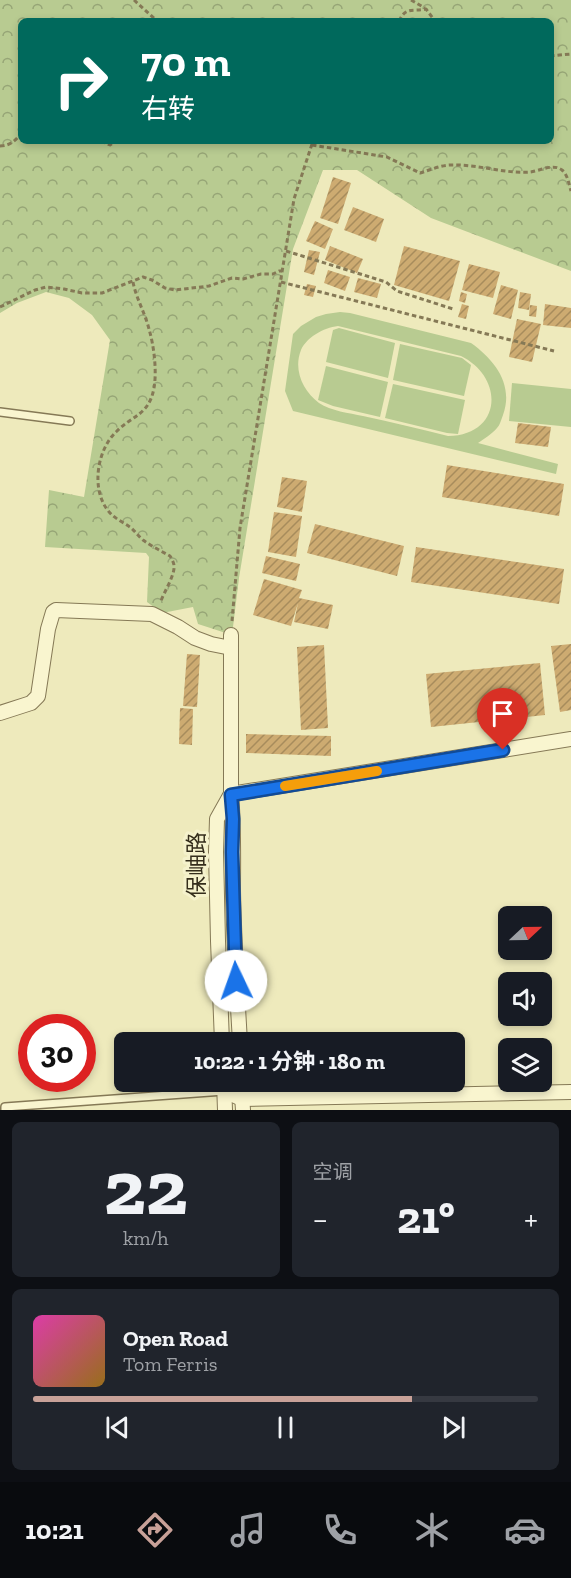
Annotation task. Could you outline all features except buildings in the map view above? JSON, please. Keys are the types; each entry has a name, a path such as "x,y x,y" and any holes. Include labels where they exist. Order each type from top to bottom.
{"street":[{"path":"0,713 31,703 38,696 48,628 53,612 56,610 152,615 211,644 231,641 231,795 571,739"},
{"name":"保岫路","path":"222,1032 217,819 231,795"},
{"name":"保岫路","path":"231,795 234,940 239,1032"},
{"path":"224,1092 225,1110"},
{"path":"230,1092 243,1105 571,1092"}],"lane":[{"path":"0,412 70,421"},
{"path":"5,1110 5,1107 161,1092"}],"path":[{"path":"134,0 154,18"},
{"path":"411,0 426,9 433,18"},
{"path":"400,18 403,13 409,10 426,9"},
{"path":"554,56 571,54"},
{"path":"0,146 11,143 18,138"},
{"path":"231,641 240,528 294,199 312,144"},
{"path":"317,144 387,157 420,173 447,165 530,172 544,168 556,168 563,171 567,177 571,191"},
{"path":"286,251 386,282 397,291 453,309"},
{"path":"0,307 46,287 82,293 102,293 143,277 165,288 175,290 209,286 232,278 243,279 282,271"},
{"path":"133,282 150,330 156,370 154,389 148,408 112,436 99,460 98,478 101,497 110,513 144,540 170,556 172,560 173,574 160,601 162,620"},
{"path":"281,282 554,351"}],"green space":[{"path":"0,0 571,0 571,271 431,218 357,170 323,170 293,249 239,578 232,635 198,624 193,607 162,613 147,602 149,557 146,553 45,547 49,490 84,497 110,340 92,315 69,298 46,292 17,303 0,313"},
{"path":"350,313 471,343 495,365 506,393 506,404 499,425 478,443 558,464 556,474 293,411 285,391 293,334 301,326 326,314","holes":["338,326 461,356 475,366 485,378 490,391 491,404 487,416 479,426 466,433 448,436 324,406 313,398 304,386 298,365 301,350 311,337"]},
{"path":"339,328 395,343 388,378 326,362 333,330"},
{"path":"400,344 462,358 471,365 464,396 393,380"},
{"path":"326,366 388,382 380,417 333,406 318,400"},
{"path":"512,383 571,389 571,427 509,421"},
{"path":"393,384 465,400 458,434 385,418"}],"slow traffic":[{"path":"285,786 377,771"}],"route":[{"path":"236,981 231,795 503,750"}]}
